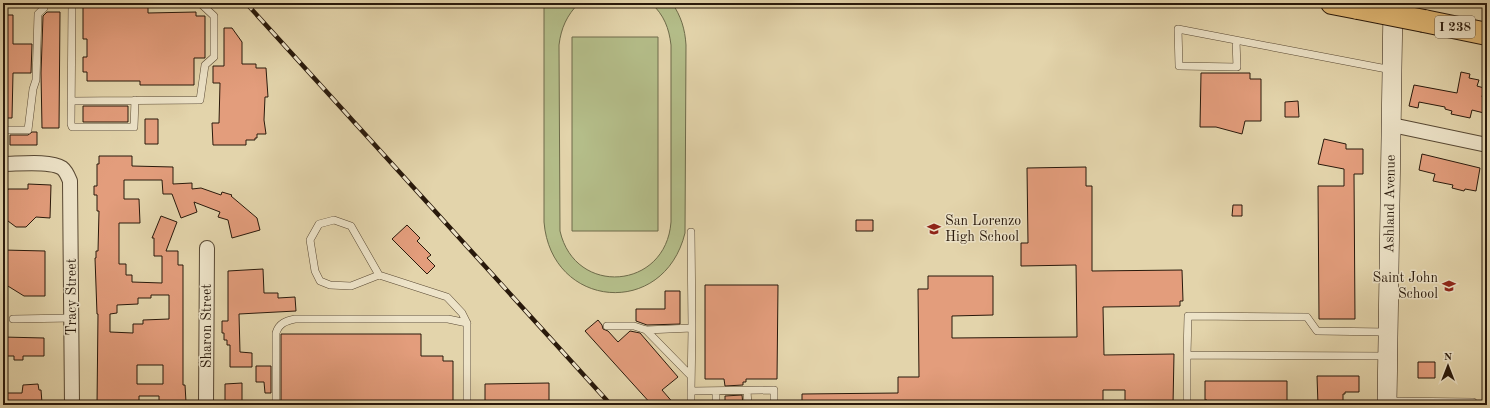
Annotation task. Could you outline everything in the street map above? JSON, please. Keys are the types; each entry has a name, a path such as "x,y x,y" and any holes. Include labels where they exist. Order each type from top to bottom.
{"highway":[{"name":"I 238","path":"1332,3 1487,34"}],"street":[{"name":"Ashland Avenue","path":"1387,403 1393,3"},
{"path":"1392,125 1487,146"},
{"name":"Tracy Street","path":"3,164 48,164 58,166 68,174 71,190 72,405"},
{"name":"Sharon Street","path":"206,405 207,248"}],"lane":[{"path":"3,130 28,130 33,89 36,80 38,14 39,11 44,8 44,3"},
{"path":"72,3 72,127 134,127 135,100"},
{"path":"71,101 200,100 205,65 214,57 214,16 200,3"},
{"path":"1236,41 1237,67 1179,66 1178,29 1392,70"},
{"path":"380,275 351,226 334,220 320,224 310,240 315,271 320,281 330,285 351,286 380,275 447,297 462,313 467,323 467,405"},
{"path":"691,232 691,405"},
{"path":"1187,405 1188,316 1308,317 1317,331 1388,332"},
{"path":"13,318 72,318"},
{"path":"276,405 276,333 280,325 288,320 448,319 467,323"},
{"path":"607,326 634,326 646,330 692,328"},
{"path":"646,330 691,376"},
{"path":"1187,355 1388,356"},
{"path":"716,390 716,405"},
{"path":"748,390 748,405"},
{"path":"691,391 774,390 774,405"},
{"path":"1387,403 1473,402 1473,405"}],"green space":[{"path":"544,3 579,3 565,22 559,45 560,231 569,252 583,267 600,275 619,277 638,272 654,261 665,245 671,222 671,45 665,22 651,3 672,3 682,23 686,45 685,233 673,261 655,280 633,290 609,292 586,286 566,273 551,251 544,222"},
{"path":"572,37 658,37 658,231 572,231"}],"building":[{"path":"83,3 148,3 148,13 196,12 196,16 205,16 205,58 194,58 194,85 140,85 140,81 87,81 87,72 83,72 83,57 87,57 87,39 83,39"},
{"path":"47,12 60,12 59,128 42,128 41,73 43,16"},
{"path":"3,15 13,15 13,44 32,44 31,73 13,73 12,118 3,118"},
{"path":"224,28 232,28 242,42 242,64 256,64 256,68 266,68 268,97 265,97 264,120 266,134 257,134 257,138 255,138 255,140 246,140 246,145 213,145 212,123 219,123 220,83 213,83 213,66 224,66"},
{"path":"1461,72 1470,74 1469,78 1479,80 1477,86 1484,88 1482,97 1487,98 1487,112 1484,111 1484,113 1472,110 1470,118 1451,114 1452,111 1445,109 1445,107 1419,102 1418,108 1409,106 1414,85 1457,93"},
{"path":"1201,73 1250,73 1250,79 1261,79 1261,121 1245,121 1242,134 1216,127 1200,127"},
{"path":"1298,101 1299,117 1285,117 1285,102"},
{"path":"83,106 128,106 128,122 83,122"},
{"path":"145,119 158,119 158,144 145,144"},
{"path":"32,132 37,132 37,145 10,145 10,135 28,135"},
{"path":"1324,139 1346,144 1346,149 1363,149 1363,174 1354,174 1355,319 1319,319 1318,186 1344,186 1344,169 1318,164"},
{"path":"1422,154 1480,168 1476,191 1465,189 1464,191 1452,188 1453,185 1433,181 1435,174 1419,170"},
{"path":"99,156 132,156 132,166 173,167 173,184 192,183 192,189 201,188 221,195 222,192 232,195 231,196 257,218 260,230 232,238 228,220 218,217 220,212 194,202 197,212 181,218 172,194 163,194 162,180 124,180 124,199 139,199 140,223 119,223 119,264 126,264 126,275 132,275 132,282 162,283 162,256 154,256 154,238 152,238 161,216 177,222 166,251 178,251 178,265 183,265 183,385 185,385 186,402 184,402 184,405 159,405 159,396 139,396 139,405 97,405 98,314 95,258 96,251 98,251 99,211 97,211 97,195 94,195 94,186 97,186 97,164 99,164","holes":["151,295 169,295 169,319 143,320 143,324 133,324 133,333 110,332 110,314 117,313 117,305 138,304 138,298 151,298","137,365 163,365 163,384 137,384"]},
{"path":"1086,167 1086,186 1092,186 1092,271 1182,270 1183,301 1180,301 1180,306 1103,307 1104,355 1174,354 1173,405 1125,405 1125,390 1103,390 1103,405 802,405 802,394 898,393 898,377 919,377 918,289 928,289 928,276 993,276 993,315 952,316 952,338 1077,337 1076,265 1021,266 1021,243 1028,243 1027,168"},
{"path":"28,184 51,185 50,218 36,217 26,227 16,227 8,221 3,221 3,190 28,189"},
{"path":"1233,205 1242,205 1242,216 1232,216"},
{"path":"856,220 873,220 873,231 856,231"},
{"path":"407,225 420,238 417,241 431,255 427,258 435,266 427,274 392,239"},
{"path":"3,250 45,251 45,296 24,296 3,283"},
{"path":"263,269 264,293 278,293 278,298 295,297 296,311 239,314 240,352 252,353 252,367 230,367 230,345 227,345 227,340 224,340 224,333 222,333 222,321 228,321 228,271"},
{"path":"705,285 778,285 777,379 746,379 746,382 743,382 743,385 725,386 724,379 705,379"},
{"path":"665,291 680,291 680,324 647,325 636,321 636,309 665,309"},
{"path":"598,320 603,329 608,331 618,342 630,331 640,333 678,377 662,390 675,405 652,405 585,331"},
{"path":"281,334 421,334 421,356 443,356 443,361 453,361 453,405 281,405"},
{"path":"3,337 44,338 44,356 23,356 23,360 14,360 14,356 3,356"},
{"path":"1418,362 1435,362 1435,378 1418,378"},
{"path":"256,366 271,366 271,393 265,393 264,382 256,382"},
{"path":"1317,376 1359,376 1359,392 1345,392 1345,394 1343,394 1343,405 1318,405"},
{"path":"1205,381 1287,381 1287,405 1207,405 1207,400 1205,400"},
{"path":"242,383 242,405 227,405 227,402 225,402 225,384"},
{"path":"549,383 549,405 485,405 485,384"},
{"path":"38,384 39,390 41,390 42,403 3,404 3,393 22,393 23,385"},
{"path":"742,395 743,405 725,405 725,396"}],"railway":[{"path":"246,3 611,405"}],"place":[{"name":"San Lorenzo High School","path":"934,229"},
{"name":"Saint John School","path":"1449,286"}]}
